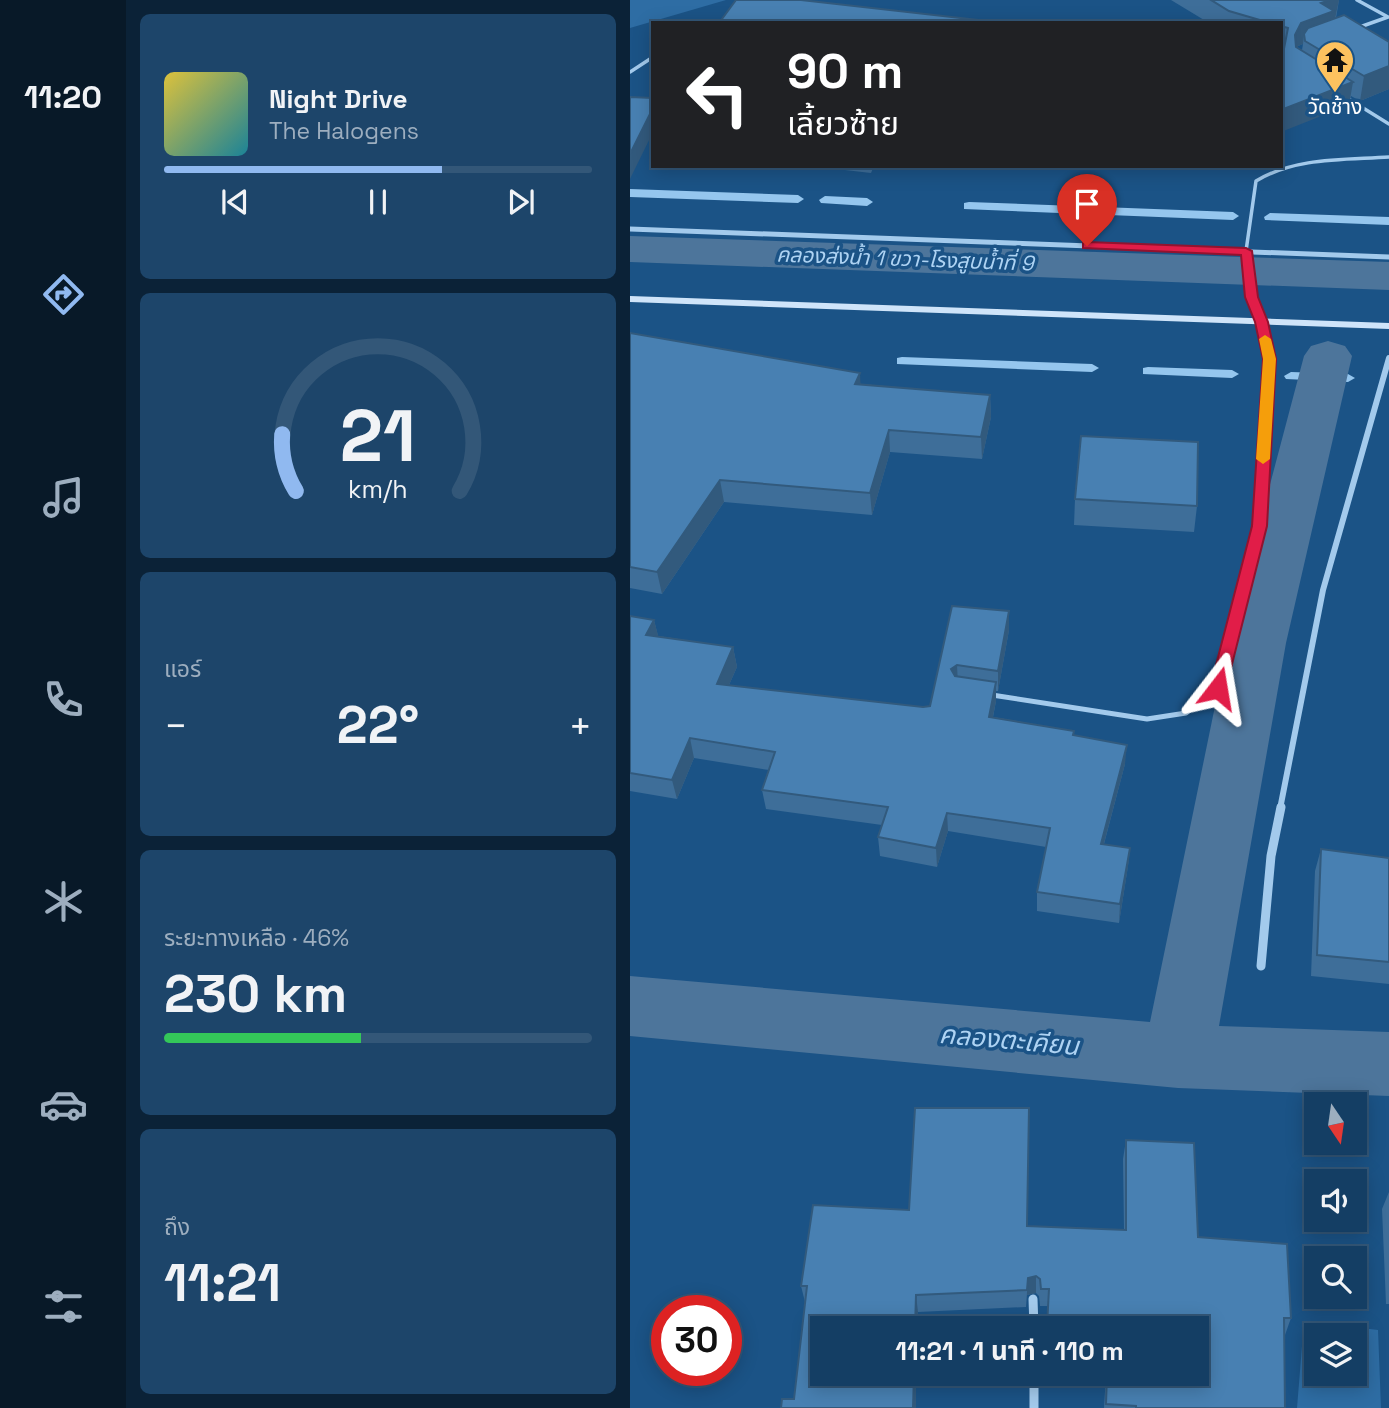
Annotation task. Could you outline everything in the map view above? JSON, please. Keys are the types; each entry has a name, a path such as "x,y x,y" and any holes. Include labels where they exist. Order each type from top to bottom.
{"main road":[{"path":"630,299 1389,326"}],"street":[{"path":"630,229 1389,257"},
{"path":"1218,688 1259,526 1269,359 1262,322 1252,297 1246,251"},
{"path":"1261,966 1271,856 1323,590 1389,358"},
{"path":"1033,1299 1034,1316"},
{"path":"1034,1386 1034,1408"}],"lane":[{"path":"1357,0 1388,18"},
{"path":"1351,31 1388,18"},
{"path":"630,72 651,58"},
{"path":"1343,96 1389,124"},
{"path":"1283,167 1389,157"},
{"path":"1246,251 1256,181 1267,172 1279,168"},
{"path":"984,694 1147,719 1185,713 1218,688"}],"shaded area":[{"path":"630,0 726,0 651,21 630,28"},
{"path":"1304,1321 1320,1323 1304,1323 1304,1386 1367,1386 1367,1329 1378,1330 1381,1408 1297,1408"}],"building":[{"path":"736,0 801,0 987,21 720,21"},
{"path":"1211,0 1330,0 1321,3 1334,11 1301,23 1295,35 1296,47 1353,82 1283,109 1283,54 1288,28 1283,27 1283,21 1263,21 1229,11"},
{"path":"1344,15 1389,42 1389,66 1364,76 1305,41 1304,34 1308,28"},
{"path":"630,97 651,98 651,112 630,154"},
{"path":"630,333 860,373 855,384 990,395 981,437 889,430 870,493 720,480 657,572 630,567"},
{"path":"1081,436 1198,442 1197,506 1075,499"},
{"path":"952,606 1009,611 998,671 957,665 951,669 955,676 996,682 989,717 1074,731 1073,735 1127,745 1101,844 1130,848 1120,904 1037,892 1050,828 947,813 936,848 878,837 888,807 762,790 775,752 690,738 672,780 630,773 630,616 654,620 646,635 733,647 717,684 923,707 930,706"},
{"path":"1321,849 1389,858 1389,962 1317,955"},
{"path":"915,1108 1029,1108 1027,1226 1126,1230 1126,1140 1194,1143 1198,1237 1287,1244 1291,1318 1284,1318 1285,1408 1136,1408 1106,1404 1107,1386 1209,1386 1209,1316 1048,1316 1049,1289 1041,1289 1040,1279 1036,1276 1028,1278 1027,1290 916,1295 915,1316 810,1316 810,1386 914,1386 913,1408 781,1408 782,1399 794,1399 807,1286 801,1286 813,1205 909,1210"}],"waterway":[{"path":"630,193 798,199"},
{"path":"825,200 867,202"},
{"path":"969,206 1233,216"},
{"path":"1270,217 1389,221"},
{"name":"คลองส่งน้ำ 1 ขวา-โรงสูบน้ำที่ 9","path":"630,249 1389,276"},
{"path":"1178,1056 1257,643 1328,356"},
{"path":"902,361 1092,368"},
{"path":"1148,371 1232,374"},
{"path":"1291,376 1348,378"},
{"name":"คลองตะเคียน","path":"630,1006 1178,1056"},
{"name":"คลองตะเคียน","path":"1178,1056 1389,1064"}],"slow traffic":[{"path":"1263,459 1269,359 1265,339"}],"place":[{"name":"วัดช้าง","path":"1335,94"}],"route":[{"path":"1087,246 1246,251 1252,297 1262,322 1269,359 1259,526 1218,688"}]}
